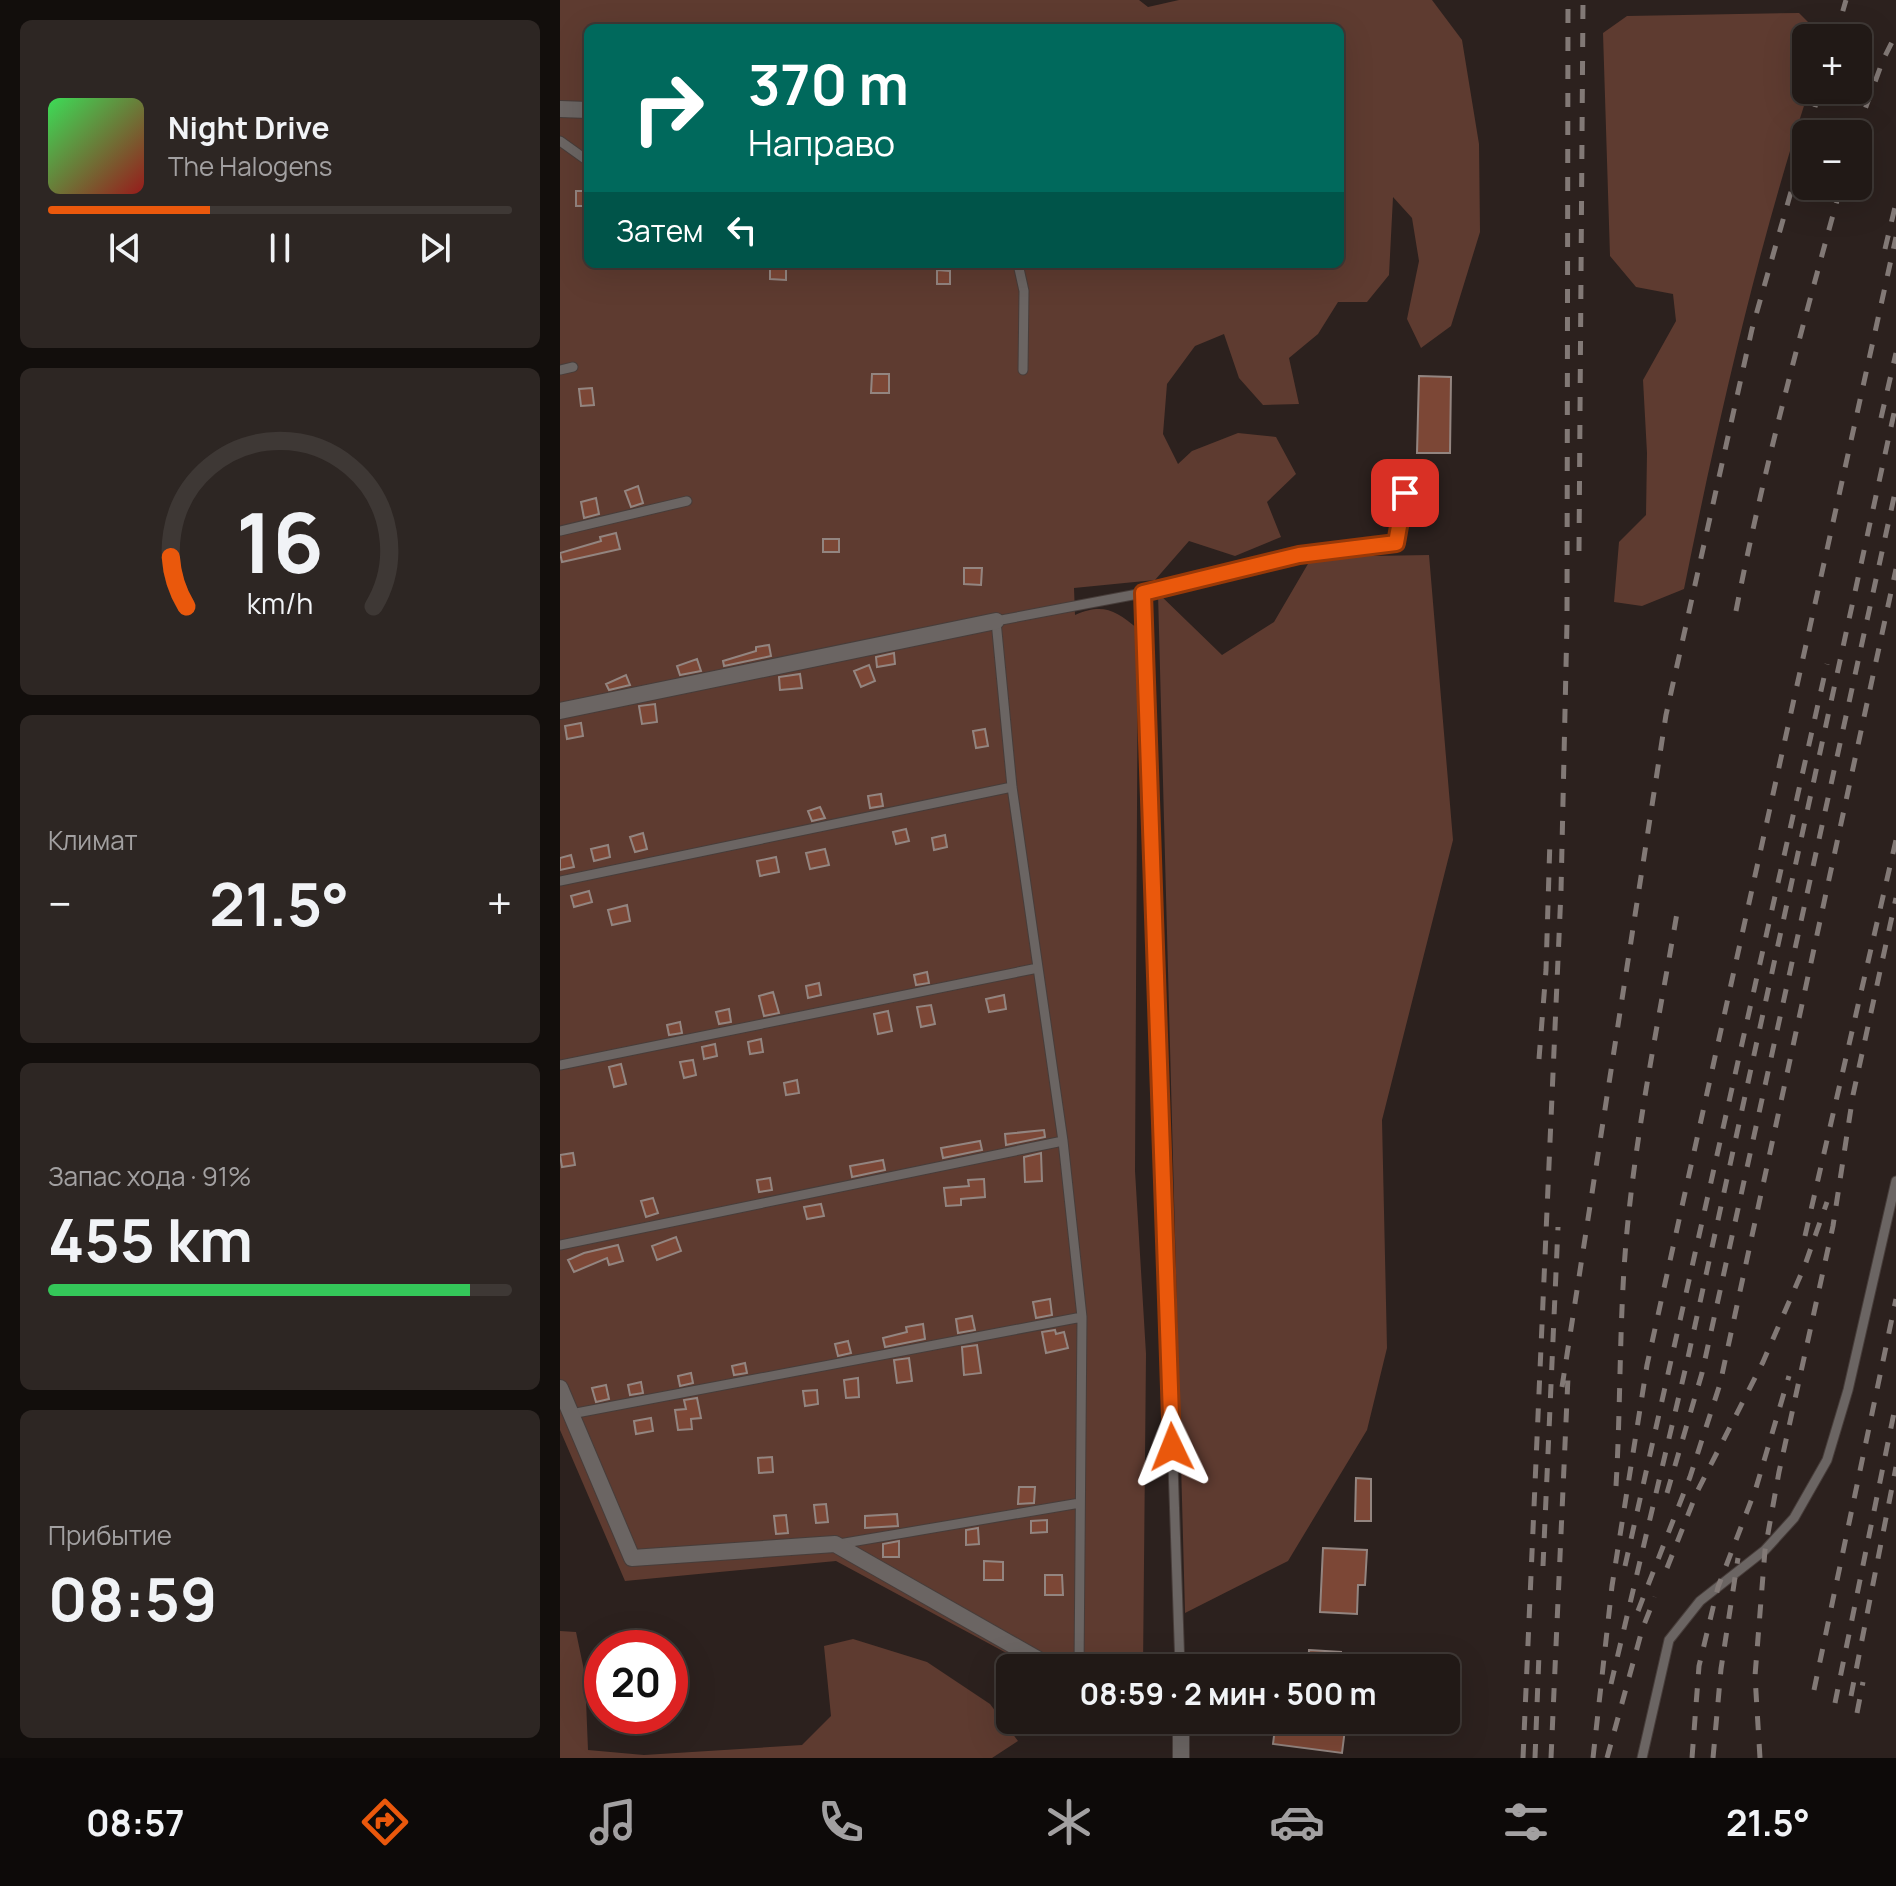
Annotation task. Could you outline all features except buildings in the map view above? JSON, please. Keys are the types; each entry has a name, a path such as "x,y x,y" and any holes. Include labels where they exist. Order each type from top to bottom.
{"street":[{"path":"560,109 584,110"},
{"path":"560,711 996,621"},
{"path":"560,1388 632,1558 835,1544 1028,1654"},
{"path":"1181,1734 1181,1758"}],"lane":[{"path":"560,141 584,158"},
{"path":"1019,268 1024,291 1023,370"},
{"path":"560,370 573,367"},
{"path":"1079,1654 1082,1317 1063,1141 1012,787 996,621 1143,593 1299,555 1396,543 1409,468"},
{"path":"560,531 687,501"},
{"path":"1143,593 1180,1654"},
{"path":"560,881 1012,787"},
{"path":"560,1065 1038,968"},
{"path":"560,1245 1063,1141"},
{"path":"1642,1758 1669,1640 1700,1601 1765,1550 1794,1518 1827,1460 1848,1390 1896,1181"},
{"path":"571,1414 1082,1317"},
{"path":"835,1544 1080,1503"}],"shaded area":[{"path":"560,0 1139,0 1148,7 1179,0 1432,0 1462,40 1479,144 1480,232 1451,326 1421,348 1407,319 1419,261 1412,218 1393,197 1389,275 1367,302 1338,302 1318,334 1289,358 1299,404 1263,405 1239,378 1224,334 1195,346 1167,384 1163,434 1178,464 1192,451 1238,433 1276,437 1296,474 1267,502 1281,537 1235,556 1189,541 1155,580 1074,588 1075,615 1093,609 1108,610 1138,629 1135,1171 1146,1354 1143,1654 1008,1654 836,1561 625,1581 560,1430"},
{"path":"1799,13 1810,24 1792,24 1792,104 1805,104 1800,120 1792,120 1792,145 1739,338 1684,589 1642,606 1614,602 1619,542 1646,515 1643,380 1676,321 1673,294 1636,287 1610,256 1603,33 1627,16"},
{"path":"1429,555 1453,840 1382,1120 1387,1348 1367,1430 1288,1561 1185,1613 1158,593 1222,655 1274,622 1312,557"},
{"path":"560,1631 576,1632 584,1670 584,1734 587,1734 588,1750 644,1755 802,1745 831,1716 824,1646 853,1639 927,1662 990,1704 996,1712 996,1734 1013,1734 1018,1741 992,1758 560,1758"}],"railway":[{"path":"1523,1758 1561,891 1567,622 1568,0"},
{"path":"1579,551 1583,0"},
{"path":"1839,24 1846,0"},
{"path":"1861,120 1896,34"},
{"path":"1811,120 1816,104"},
{"path":"1562,1387 1666,715 1752,329 1792,188"},
{"path":"1736,611 1771,450 1837,200"},
{"path":"1885,249 1896,203"},
{"path":"1593,1758 1612,1586 1647,1365 1896,237"},
{"path":"1881,418 1896,353"},
{"path":"1611,1684 1687,1362 1896,404"},
{"path":"1667,1493 1702,1373 1896,488"},
{"path":"1638,1611 1690,1477 1720,1384 1896,569"},
{"path":"1625,1566 1827,664"},
{"path":"1539,1059 1546,970 1550,839"},
{"path":"1805,1236 1896,840"},
{"path":"1760,1758 1755,1676 1765,1550 1833,1226 1853,1095 1896,898"},
{"path":"1616,1486 1623,1295 1631,1191 1677,913"},
{"path":"1667,1568 1697,1492 1763,1362 1805,1265 1827,1202"},
{"path":"1543,1566 1558,1227"},
{"path":"1814,1690 1896,1299"},
{"path":"1692,1758 1699,1666 1718,1587 1756,1488 1789,1376"},
{"path":"1551,1758 1568,1377"},
{"path":"1835,1703 1896,1403"},
{"path":"1851,1696 1896,1467"},
{"path":"1713,1758 1721,1669 1738,1558"},
{"path":"1607,1758 1642,1630 1655,1597"},
{"path":"1535,1758 1539,1654"},
{"path":"1857,1713 1863,1682"}],"route":[{"path":"1172,1447 1143,593 1299,555 1396,543 1405,493"}]}
